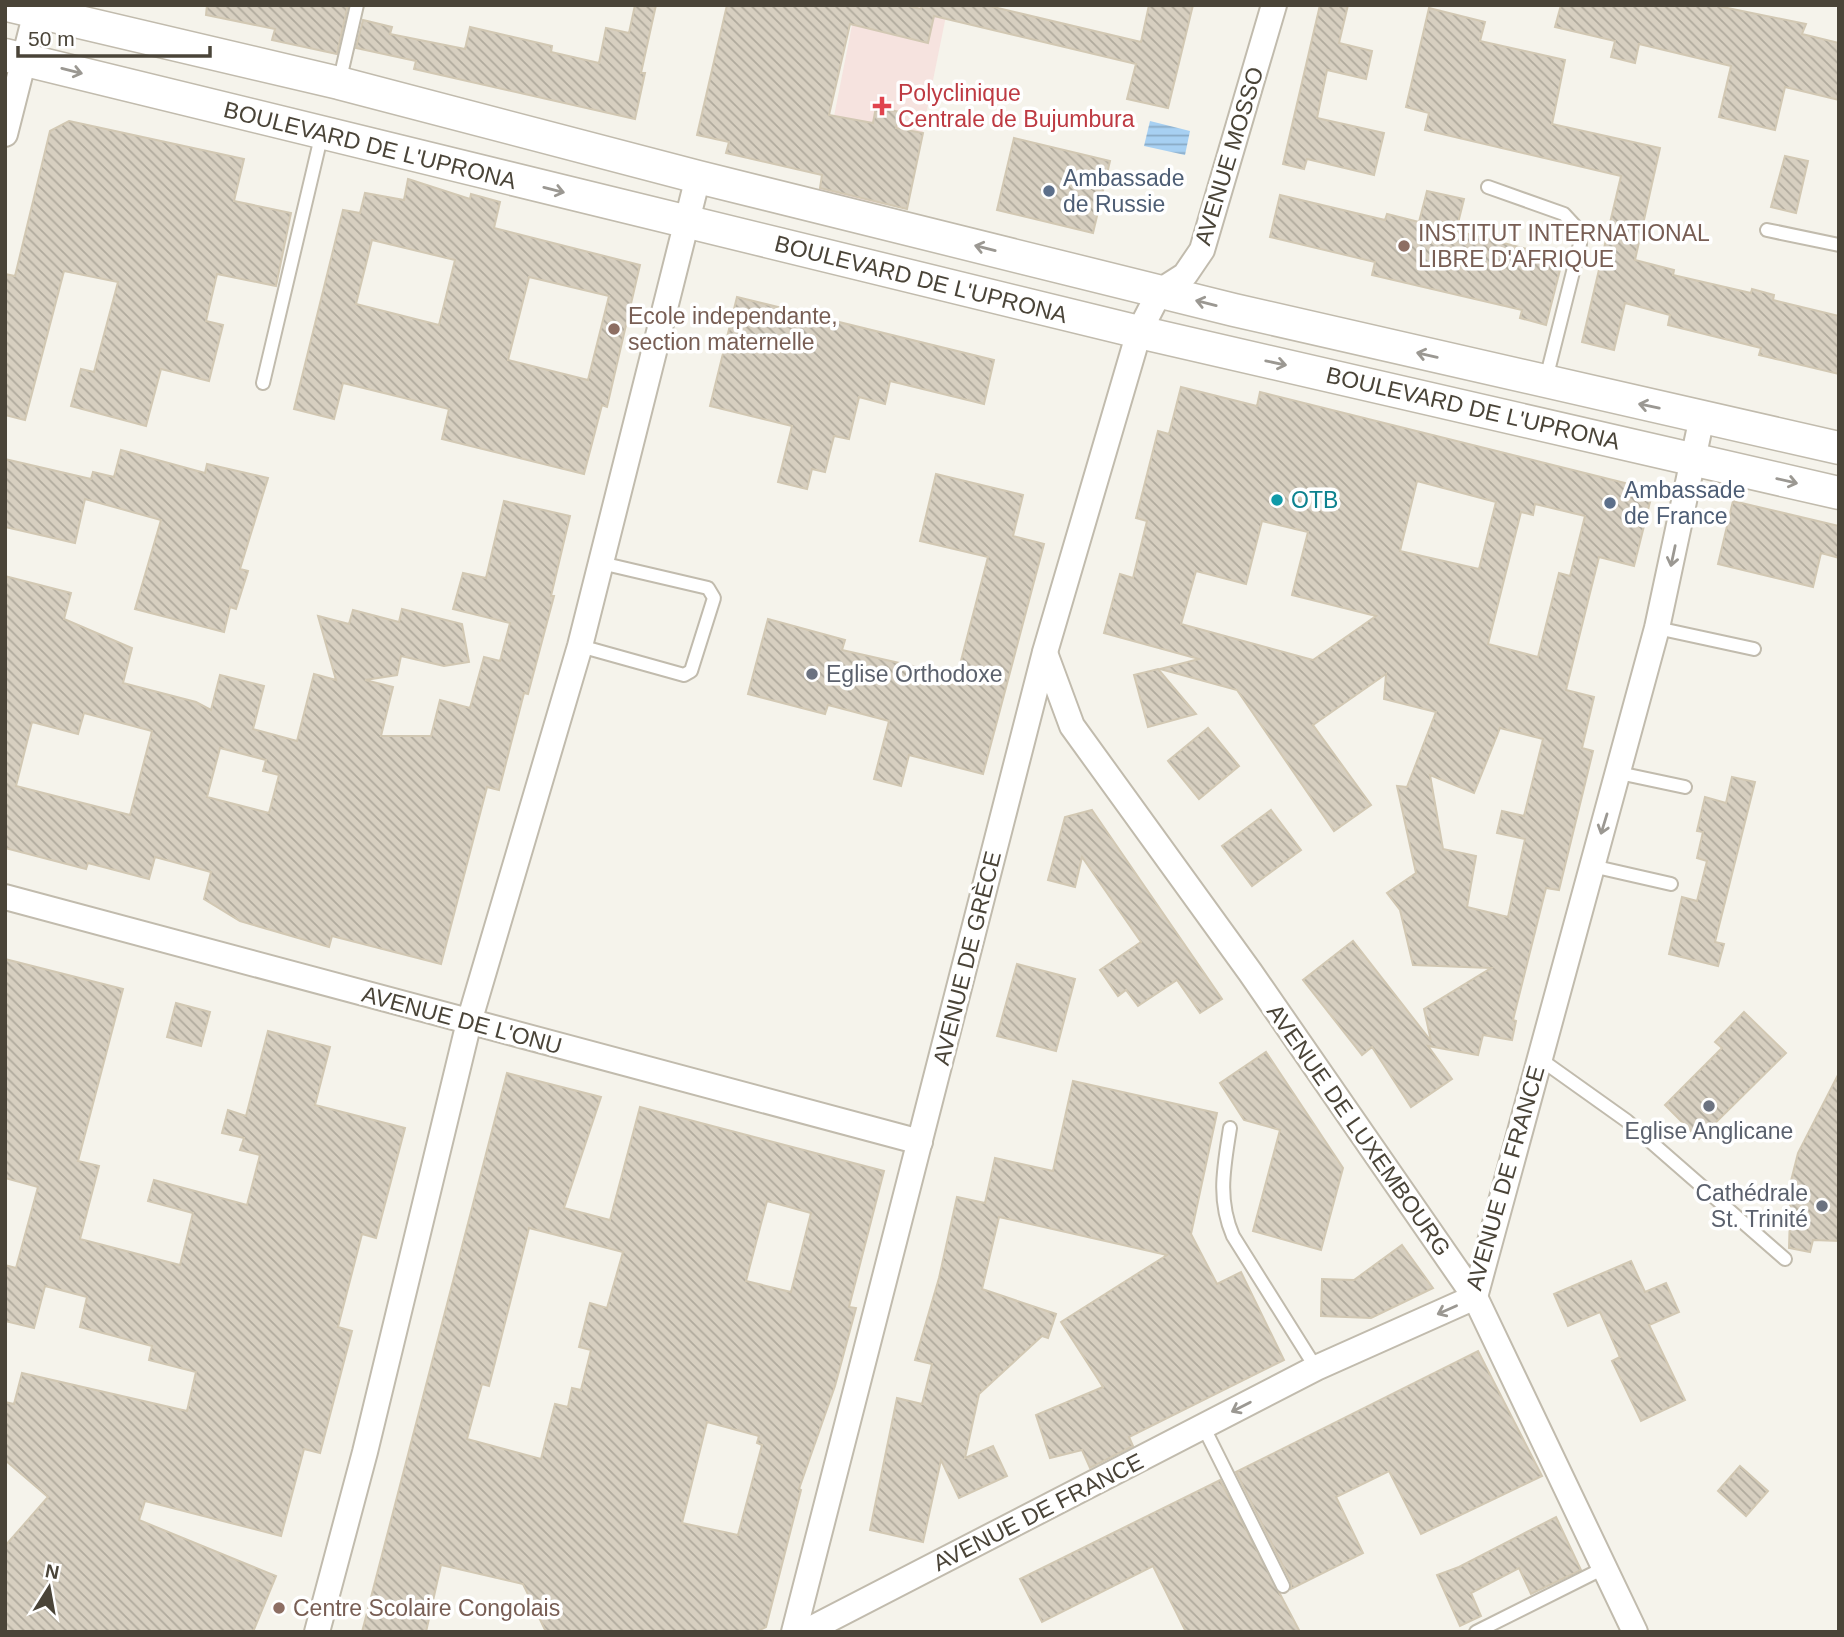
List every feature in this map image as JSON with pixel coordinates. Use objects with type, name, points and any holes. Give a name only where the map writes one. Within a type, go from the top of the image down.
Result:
[{"type":"street","name":"AVENUE MOSSO","points":[[1160,291],[1185,275],[1202,250],[1274,5]]},
{"type":"street","name":"BOULEVARD DE L'UPRONA","points":[[22,9],[338,83],[698,177],[1160,291],[1545,383],[1839,448]]},
{"type":"street","points":[[5,134],[22,9]]},
{"type":"street","name":"BOULEVARD DE L'UPRONA","points":[[15,57],[1139,332],[1839,493]]},
{"type":"street","points":[[317,1632],[368,1439],[469,1022],[580,646],[698,177]]},
{"type":"street","name":"AVENUE DE GRÈCE","points":[[794,1632],[1045,652],[1139,332],[1160,291]]},
{"type":"street","name":"AVENUE DE FRANCE","points":[[805,1632],[1316,1368],[1475,1297],[1657,628],[1702,417]]},
{"type":"street","name":"AVENUE DE LUXEMBOURG","points":[[1045,652],[1072,726],[1250,972],[1475,1297],[1634,1632]]},
{"type":"street","name":"AVENUE DE L'ONU","points":[[5,897],[920,1142]]},
{"type":"lane","points":[[338,83],[357,5]]},
{"type":"lane","points":[[263,383],[322,133]]},
{"type":"lane","points":[[1488,187],[1564,214],[1576,227],[1580,244],[1545,383]]},
{"type":"lane","points":[[1767,230],[1839,245]]},
{"type":"lane","points":[[580,646],[684,675],[691,671],[714,597],[708,588],[601,563]]},
{"type":"lane","points":[[1657,628],[1754,649]]},
{"type":"lane","points":[[1619,773],[1685,787]]},
{"type":"lane","points":[[1592,866],[1671,884]]},
{"type":"lane","points":[[1540,1059],[1627,1121],[1785,1259]]},
{"type":"lane","points":[[1230,1128],[1221,1186],[1225,1217],[1233,1236],[1316,1368]]},
{"type":"lane","points":[[1203,1426],[1283,1586]]},
{"type":"lane","points":[[1476,1632],[1604,1568]]},
{"type":"shaded area","name":"Polyclinique Centrale de Bujumbura","points":[[856,5],[948,6],[907,209],[819,192]]},
{"type":"water","points":[[1150,121],[1190,131],[1185,155],[1144,146]]},
{"type":"building","points":[[207,5],[348,5],[337,54],[272,40],[275,29],[206,15]]},
{"type":"building","points":[[635,5],[656,5],[641,73],[645,73],[635,119],[414,69],[416,61],[356,48],[363,20],[392,27],[390,34],[465,49],[470,27],[552,46],[551,52],[599,63],[606,28],[629,33]]},
{"type":"building","points":[[727,5],[905,5],[921,9],[922,5],[985,5],[1141,42],[1149,5],[1193,5],[1168,108],[1127,99],[1136,64],[934,16],[928,43],[850,24],[829,115],[873,123],[876,107],[900,112],[896,128],[923,133],[907,209],[820,188],[822,175],[726,153],[729,142],[697,135]]},
{"type":"building","points":[[1320,5],[1348,5],[1339,43],[1372,51],[1366,79],[1327,70],[1317,118],[1384,133],[1374,175],[1307,159],[1304,169],[1283,164]]},
{"type":"building","points":[[1561,5],[1713,5],[1806,24],[1802,34],[1839,43],[1839,100],[1785,87],[1775,130],[1719,117],[1731,66],[1639,44],[1635,63],[1611,57],[1615,41],[1555,27]]},
{"type":"building","points":[[1429,8],[1485,22],[1480,41],[1565,60],[1552,124],[1660,148],[1635,260],[1674,270],[1673,275],[1751,293],[1752,289],[1774,295],[1773,300],[1839,316],[1839,374],[1759,355],[1761,348],[1668,325],[1670,315],[1625,303],[1614,350],[1582,342],[1621,176],[1425,130],[1429,113],[1406,107]]},
{"type":"building","points":[[69,121],[244,159],[234,201],[291,213],[276,286],[217,274],[206,321],[223,325],[209,381],[161,369],[146,426],[71,406],[81,369],[94,372],[118,282],[64,271],[25,420],[5,415],[5,274],[15,276],[50,131]]},
{"type":"building","points":[[1014,138],[1110,161],[1093,233],[997,210]]},
{"type":"building","points":[[1785,156],[1808,161],[1796,213],[1771,207]]},
{"type":"building","points":[[408,179],[470,199],[471,194],[500,202],[494,228],[640,265],[607,407],[602,405],[584,474],[442,439],[449,409],[343,383],[334,419],[294,409],[343,210],[360,213],[365,193],[404,200]],"holes":[[[372,240],[455,260],[439,325],[356,304]],[[529,277],[609,296],[588,380],[508,360]]]},
{"type":"building","points":[[1427,191],[1464,199],[1456,231],[1563,258],[1546,325],[1520,318],[1522,310],[1372,275],[1375,262],[1270,237],[1280,195],[1385,220],[1387,214],[1419,222]]},
{"type":"building","points":[[737,297],[994,360],[984,404],[890,381],[885,404],[859,397],[849,439],[834,436],[825,472],[812,469],[807,489],[778,482],[792,426],[710,406]]},
{"type":"building","points":[[1181,387],[1257,406],[1260,392],[1653,490],[1634,566],[1599,557],[1566,690],[1594,697],[1582,748],[1593,751],[1559,890],[1546,888],[1513,1020],[1516,1021],[1512,1040],[1483,1035],[1478,1055],[1428,1046],[1452,1079],[1411,1107],[1372,1047],[1362,1055],[1303,980],[1353,941],[1431,1041],[1424,1009],[1491,968],[1413,965],[1400,910],[1387,893],[1416,873],[1397,786],[1407,787],[1436,712],[1384,699],[1386,674],[1313,725],[1371,805],[1334,831],[1237,690],[1160,669],[1199,659],[1104,633],[1120,574],[1133,578],[1147,521],[1136,518],[1158,431],[1169,434]],"holes":[[[1417,481],[1496,502],[1479,569],[1400,551]],[[1535,504],[1585,516],[1570,576],[1559,573],[1538,657],[1488,644],[1521,512],[1533,515]],[[1262,521],[1308,532],[1292,595],[1376,616],[1313,660],[1181,624],[1196,571],[1246,584]],[[1500,728],[1543,739],[1524,816],[1502,811],[1497,833],[1525,839],[1508,917],[1467,907],[1476,856],[1443,849],[1430,775],[1474,793]]]},
{"type":"building","points":[[121,450],[205,473],[207,464],[268,478],[240,569],[248,571],[236,609],[230,607],[224,632],[135,609],[161,520],[85,499],[75,543],[5,527],[5,459],[91,479],[93,472],[114,477]]},
{"type":"building","points":[[936,474],[1023,495],[1013,536],[1044,544],[983,774],[909,755],[901,786],[874,779],[889,721],[828,705],[825,714],[748,694],[768,619],[845,640],[842,650],[957,676],[988,557],[920,541]]},
{"type":"building","points":[[504,501],[570,516],[551,596],[554,596],[528,694],[524,693],[499,790],[487,787],[441,964],[332,936],[329,947],[240,921],[204,899],[211,872],[155,857],[149,879],[88,863],[86,869],[5,848],[5,576],[71,593],[64,619],[132,648],[123,683],[196,702],[211,710],[220,675],[264,686],[253,729],[297,741],[314,674],[336,680],[318,616],[349,624],[353,610],[399,622],[402,609],[462,624],[469,662],[444,666],[401,656],[397,675],[365,680],[393,687],[381,736],[431,736],[440,700],[470,708],[484,657],[500,661],[510,623],[453,609],[463,573],[486,578]],"holes":[[[84,713],[152,731],[130,815],[16,786],[32,722],[78,734]],[[220,748],[266,760],[263,771],[279,775],[269,813],[207,797]]]},
{"type":"building","points":[[1733,501],[1839,526],[1839,558],[1821,553],[1813,587],[1718,564]]},
{"type":"building","points":[[1158,669],[1196,714],[1148,727],[1134,675]]},
{"type":"building","points":[[1208,728],[1239,766],[1199,799],[1168,761]]},
{"type":"building","points":[[1732,777],[1755,782],[1715,942],[1724,944],[1718,966],[1669,954],[1682,897],[1697,901],[1707,861],[1697,858],[1703,832],[1697,831],[1705,797],[1726,803]]},
{"type":"building","points":[[1092,810],[1222,999],[1200,1013],[1177,980],[1138,1006],[1126,990],[1118,996],[1100,970],[1141,942],[1082,857],[1075,887],[1048,880],[1065,817]]},
{"type":"building","points":[[1271,810],[1301,850],[1252,886],[1222,846]]},
{"type":"building","points":[[5,959],[123,989],[78,1161],[99,1166],[80,1239],[180,1265],[193,1213],[148,1201],[154,1180],[247,1205],[260,1155],[240,1150],[244,1138],[222,1133],[228,1110],[246,1116],[268,1031],[330,1047],[315,1105],[405,1128],[376,1238],[362,1234],[338,1327],[352,1331],[320,1453],[304,1449],[281,1536],[145,1501],[139,1520],[276,1576],[253,1632],[5,1632],[5,1546],[48,1497],[5,1460],[5,1402],[14,1404],[22,1373],[187,1411],[196,1372],[149,1360],[152,1346],[80,1327],[87,1297],[45,1286],[34,1328],[5,1321],[5,1265],[16,1268],[38,1187],[5,1178]]},
{"type":"building","points":[[1017,964],[1075,979],[1056,1051],[997,1036]]},
{"type":"building","points":[[176,1003],[210,1012],[201,1046],[167,1037]]},
{"type":"building","points":[[1744,1012],[1786,1053],[1699,1139],[1665,1105],[1722,1048],[1715,1042]]},
{"type":"building","points":[[1266,1052],[1343,1168],[1321,1250],[1253,1231],[1280,1130],[1244,1120],[1220,1083]]},
{"type":"building","points":[[507,1073],[601,1097],[564,1208],[610,1220],[640,1107],[884,1171],[849,1307],[856,1308],[835,1386],[799,1489],[801,1490],[766,1627],[756,1632],[546,1632],[523,1584],[441,1565],[426,1632],[362,1632]],"holes":[[[767,1201],[811,1213],[791,1292],[746,1281]],[[529,1228],[623,1252],[607,1308],[590,1303],[579,1347],[591,1350],[581,1390],[572,1388],[568,1407],[555,1404],[541,1459],[467,1439],[482,1384],[489,1386]],[[707,1422],[759,1436],[757,1443],[762,1445],[738,1535],[682,1523]]]},
{"type":"building","points":[[1839,1073],[1839,1241],[1813,1240],[1810,1252],[1789,1248],[1791,1181],[1798,1153]]},
{"type":"building","points":[[1073,1081],[1217,1113],[1191,1234],[1217,1284],[1241,1272],[1284,1360],[1129,1437],[1133,1446],[1090,1468],[1082,1450],[1050,1458],[1036,1415],[1103,1387],[1061,1322],[1167,1255],[999,1217],[982,1289],[1056,1314],[1048,1338],[1042,1336],[979,1394],[965,1458],[993,1446],[1007,1476],[959,1498],[941,1460],[923,1542],[870,1530],[897,1398],[922,1404],[932,1364],[915,1360],[939,1278],[957,1197],[985,1203],[995,1158],[1053,1171]]},
{"type":"building","points":[[1402,1245],[1433,1288],[1371,1318],[1321,1316],[1322,1279],[1354,1280]]},
{"type":"building","points":[[1631,1261],[1645,1292],[1666,1283],[1679,1312],[1649,1325],[1685,1400],[1641,1421],[1612,1361],[1620,1357],[1600,1312],[1568,1326],[1554,1294]]},
{"type":"building","points":[[1478,1351],[1542,1476],[1421,1534],[1389,1471],[1336,1497],[1363,1553],[1291,1589],[1291,1582],[1236,1472]]},
{"type":"building","points":[[1740,1466],[1768,1491],[1746,1516],[1718,1491]]},
{"type":"building","points":[[1220,1480],[1300,1632],[1186,1632],[1153,1566],[1042,1622],[1020,1579]]},
{"type":"building","points":[[1556,1517],[1581,1570],[1531,1594],[1519,1568],[1471,1593],[1481,1616],[1460,1626],[1437,1575],[1459,1567]]},
{"type":"place","name":"Polyclinique Centrale de Bujumbura","points":[[882,106]]},
{"type":"place","name":"Ambassade de Russie","points":[[1049,191]]},
{"type":"place","name":"INSTITUT INTERNATIONAL LIBRE D'AFRIQUE","points":[[1404,246]]},
{"type":"place","name":"Ecole independante, section maternelle","points":[[614,329]]},
{"type":"place","name":"OTB","points":[[1277,500]]},
{"type":"place","name":"Ambassade de France","points":[[1610,503]]},
{"type":"place","name":"Eglise Orthodoxe","points":[[812,674]]},
{"type":"place","name":"Eglise Anglicane","points":[[1709,1106]]},
{"type":"place","name":"Cathédrale St. Trinité","points":[[1822,1206]]},
{"type":"place","name":"Centre Scolaire Congolais","points":[[279,1608]]}]
